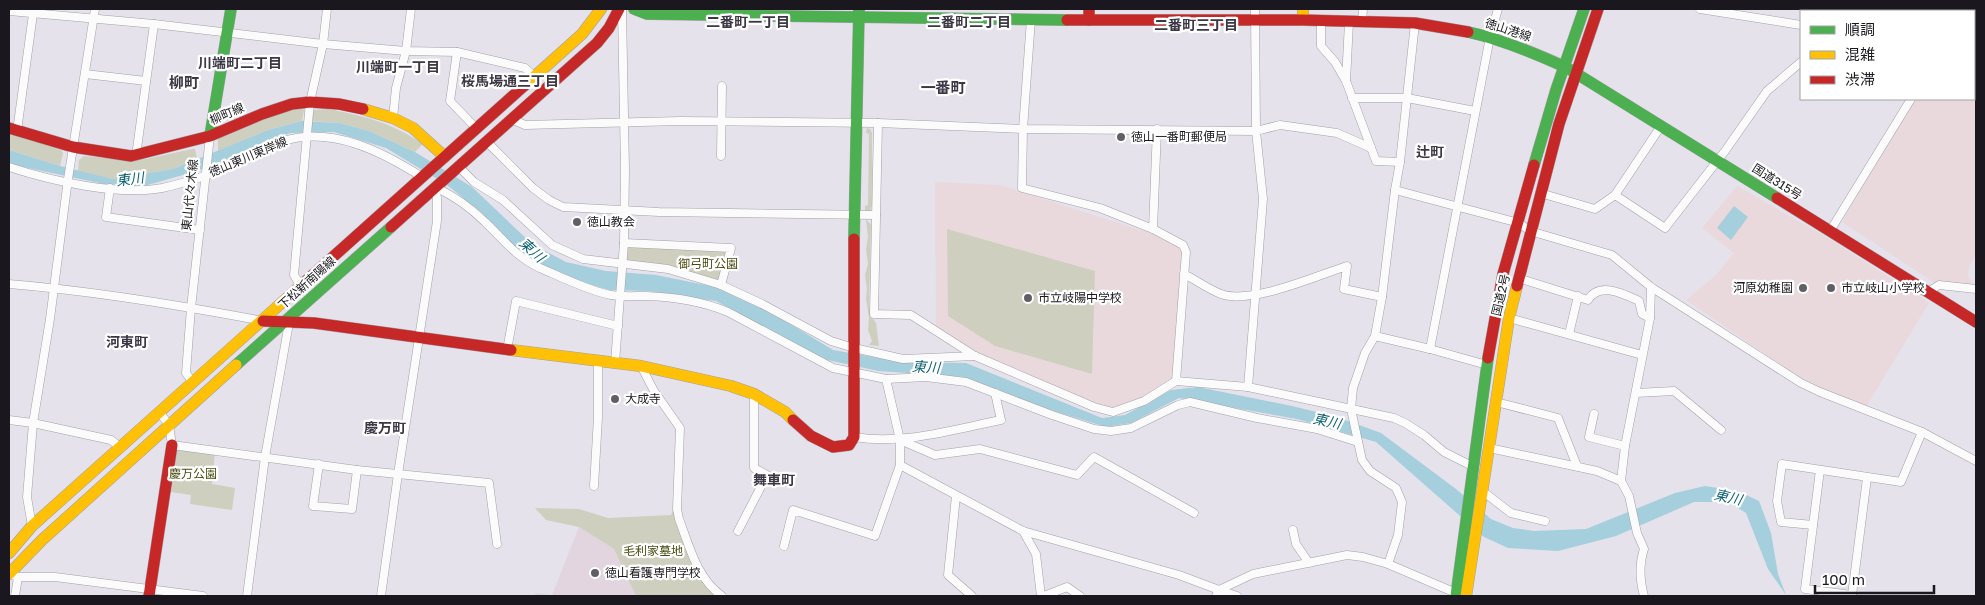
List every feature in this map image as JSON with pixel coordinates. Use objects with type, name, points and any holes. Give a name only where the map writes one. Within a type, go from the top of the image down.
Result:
[{"type":"main road","name":"東山代々木線","points":[[210,141],[231,9]]},
{"type":"main road","name":"下松新南陽線","points":[[9,553],[32,526],[120,447],[160,414],[582,34],[601,9]]},
{"type":"main road","name":"下松新南陽線","points":[[11,574],[42,540],[169,424],[287,322],[434,187],[597,43],[609,28],[620,9]]},
{"type":"main road","name":"徳山港線","points":[[634,9],[647,14],[990,14],[1031,19],[1089,14],[1255,21],[1303,14],[1321,22],[1415,23],[1442,27],[1490,37],[1523,48],[1563,66]]},
{"type":"main road","name":"国道2号","points":[[1467,549],[1471,486],[1487,365],[1504,274],[1563,66],[1584,9]]},
{"type":"main road","name":"国道2号","points":[[1459,595],[1467,549],[1482,492],[1509,318],[1518,278],[1559,124],[1598,9]]},
{"type":"main road","points":[[263,321],[314,323],[598,362],[641,366],[731,386],[754,394],[785,412],[811,436],[833,447],[849,445],[854,437],[854,215],[859,13]]},
{"type":"main road","name":"国道315号","points":[[1563,66],[1976,322]]},
{"type":"main road","name":"柳町線","points":[[13,129],[72,152],[136,156],[210,141],[269,112],[292,104],[310,102],[340,104],[393,118],[414,128],[445,157]]},
{"type":"main road","points":[[149,593],[172,444]]},
{"type":"street","points":[[32,526],[26,497],[33,423],[54,288],[72,152],[95,9]]},
{"type":"street","points":[[301,286],[294,276],[310,102],[323,44],[327,9]]},
{"type":"street","points":[[393,118],[396,88],[406,51],[411,9]]},
{"type":"street","points":[[615,363],[624,243],[624,122],[620,9]]},
{"type":"street","points":[[1248,387],[1264,199],[1256,131],[1255,9]]},
{"type":"street","points":[[1362,22],[1363,9]]},
{"type":"street","points":[[1430,349],[1475,111],[1490,37],[1498,9]]},
{"type":"street","points":[[1700,9],[1800,25]]},
{"type":"street","points":[[9,12],[154,24],[323,44],[406,51],[457,52],[525,68],[534,76]]},
{"type":"street","points":[[13,129],[33,14]]},
{"type":"street","points":[[1031,19],[1023,129],[1022,188],[1100,208],[1153,229],[1183,245],[1186,252],[1176,381]]},
{"type":"street","points":[[1321,22],[1321,46],[1335,62],[1346,81],[1376,161],[1400,162]]},
{"type":"street","points":[[1346,81],[1350,22]]},
{"type":"street","points":[[1388,564],[1398,535],[1402,502],[1396,488],[1370,471],[1362,460],[1351,409],[1353,388],[1365,353],[1374,336],[1382,297],[1394,190],[1400,162],[1415,23]]},
{"type":"street","points":[[136,156],[154,24]]},
{"type":"street","points":[[457,52],[450,101],[476,128]]},
{"type":"street","points":[[1615,195],[1666,228],[1767,91],[1800,63]]},
{"type":"street","points":[[85,74],[146,81]]},
{"type":"street","points":[[721,156],[722,86]]},
{"type":"street","points":[[1352,98],[1407,98],[1475,111]]},
{"type":"street","points":[[1830,231],[1910,100]]},
{"type":"street","points":[[511,119],[525,125],[721,121],[878,123],[1023,129],[1256,131],[1280,125],[1337,132],[1371,148]]},
{"type":"street","points":[[878,123],[874,314],[911,314],[975,356],[1094,407],[1113,412],[1144,400],[1176,381],[1248,387],[1394,418],[1424,435],[1444,452],[1474,465],[1482,492],[1511,512],[1545,521]]},
{"type":"street","points":[[1540,193],[1595,209],[1615,195],[1660,126]]},
{"type":"street","points":[[1153,229],[1157,129]]},
{"type":"street","name":"徳山東川東岸線","points":[[9,167],[68,181],[135,191],[163,188],[249,158],[282,141],[307,136],[344,140],[372,149],[393,158],[422,177]]},
{"type":"street","name":"東山代々木線","points":[[194,383],[186,373],[191,308],[210,141]]},
{"type":"street","points":[[486,141],[533,188],[548,200],[563,207],[624,211],[876,215]]},
{"type":"street","points":[[458,166],[474,182],[503,200],[552,245],[583,259],[668,269],[721,285],[762,304],[831,342],[854,348],[903,359],[975,356]]},
{"type":"street","points":[[434,187],[467,206],[486,222],[510,249],[524,260],[610,295],[648,296],[711,305],[728,312],[833,368],[886,379],[926,377],[966,382],[1094,429],[1111,431],[1131,428],[1178,405],[1190,402],[1257,418],[1317,429],[1358,442]]},
{"type":"street","points":[[381,596],[437,221],[437,198],[434,187]]},
{"type":"street","points":[[110,188],[106,217],[200,230]]},
{"type":"street","points":[[1394,190],[1519,224],[1530,231],[1612,255],[1651,288],[1801,383],[1922,432],[1976,461]]},
{"type":"street","points":[[624,243],[731,248],[721,285]]},
{"type":"street","points":[[1184,274],[1221,294],[1237,297],[1255,296],[1347,266],[1344,289],[1382,297]]},
{"type":"street","points":[[1518,278],[1588,300],[1591,294],[1598,290],[1622,294],[1639,301],[1642,314],[1650,318]]},
{"type":"street","points":[[9,284],[54,288],[191,308],[263,321]]},
{"type":"street","points":[[1928,292],[1939,285],[1976,289]]},
{"type":"street","points":[[1644,596],[1641,558],[1644,549],[1637,533],[1629,496],[1621,481],[1625,446],[1650,318],[1651,288]]},
{"type":"street","points":[[1569,334],[1578,296]]},
{"type":"street","points":[[507,350],[516,301],[618,326]]},
{"type":"street","points":[[1509,318],[1642,355]]},
{"type":"street","points":[[247,596],[265,458],[287,322]]},
{"type":"street","points":[[1374,336],[1487,365]]},
{"type":"street","points":[[594,486],[598,417],[598,362]]},
{"type":"street","points":[[641,366],[654,391],[680,428],[677,509],[679,518],[702,576],[722,596]]},
{"type":"street","points":[[784,546],[793,510],[875,536],[900,465],[900,440],[886,379]]},
{"type":"street","points":[[1636,393],[1674,391],[1722,430]]},
{"type":"street","points":[[854,437],[873,440],[900,440],[1000,420],[995,393]]},
{"type":"street","points":[[738,531],[766,475],[754,468],[754,394]]},
{"type":"street","points":[[1496,402],[1558,418],[1577,466]]},
{"type":"street","points":[[160,414],[169,424],[172,444],[357,470],[489,483],[497,544]]},
{"type":"street","points":[[1594,414],[1589,437],[1625,446]]},
{"type":"street","points":[[9,420],[33,423],[111,440],[120,447]]},
{"type":"street","points":[[1813,525],[1782,522],[1777,501],[1782,464],[1901,482],[1922,432]]},
{"type":"street","points":[[900,440],[935,455],[980,449],[1078,475],[1094,457],[1194,514]]},
{"type":"street","points":[[1489,448],[1597,470],[1621,481]]},
{"type":"street","points":[[318,464],[313,506],[352,509],[357,470]]},
{"type":"street","points":[[900,465],[1023,531],[1180,575],[1218,593],[1237,596]]},
{"type":"street","points":[[1820,470],[1805,589],[1852,595],[1867,478]]},
{"type":"street","points":[[956,496],[948,575],[972,596]]},
{"type":"street","points":[[1293,530],[1296,544],[1308,563]]},
{"type":"street","points":[[1023,531],[1036,554],[1043,596],[1067,587],[1080,596]]},
{"type":"street","points":[[1218,593],[1253,574],[1347,555],[1364,557],[1388,564],[1459,595]]},
{"type":"street","points":[[15,596],[11,574],[55,577],[149,593],[202,596]]},
{"type":"shaded area","points":[[1976,58],[1976,255],[1969,266],[1968,276],[1976,289],[1942,281],[1935,283],[1842,222],[1912,100],[1975,100]]},
{"type":"shaded area","points":[[935,182],[1000,185],[1184,244],[1176,381],[1144,401],[1113,412],[975,356],[936,332]]},
{"type":"shaded area","points":[[1737,186],[1828,238],[1929,303],[1866,407],[1821,389],[1790,371],[1686,300],[1716,275],[1734,253],[1702,228]]},
{"type":"shaded area","points":[[579,527],[614,549],[636,596],[534,596],[536,593],[552,595]]},
{"type":"green space","points":[[301,108],[304,110],[302,121],[268,130],[218,151],[218,139],[220,137],[288,109]]},
{"type":"green space","points":[[328,109],[378,121],[423,144],[415,152],[369,131],[340,123],[311,121],[314,110]]},
{"type":"green space","points":[[867,128],[872,133],[872,205],[870,211],[865,212],[865,206],[868,205],[869,134],[866,133]]},
{"type":"green space","points":[[9,132],[61,150],[63,153],[60,166],[9,150]]},
{"type":"green space","points":[[195,149],[197,159],[173,169],[113,179],[78,171],[79,160],[84,156],[129,160],[146,159]]},
{"type":"green space","points":[[866,219],[871,225],[869,306],[871,316],[876,323],[879,346],[869,345],[872,341],[868,330],[869,317],[866,299],[865,275],[868,264],[866,250],[868,237]]},
{"type":"green space","points":[[947,229],[1095,271],[1092,374],[995,346],[948,316]]},
{"type":"green space","name":"御弓町公園","points":[[627,245],[728,252],[718,281],[626,263]]},
{"type":"green space","name":"慶万公園","points":[[176,450],[215,453],[212,484],[235,488],[232,510],[190,504],[191,495],[171,492]]},
{"type":"green space","name":"毛利家墓地","points":[[675,505],[675,517],[718,596],[636,596],[614,549],[579,527],[546,520],[535,508],[579,509],[608,518],[671,515]]},
{"type":"water","name":"東川","points":[[302,121],[340,123],[369,131],[415,152],[472,187],[532,244],[566,262],[606,271],[656,275],[725,289],[777,316],[833,350],[902,362],[966,363],[1102,418],[1125,415],[1171,390],[1198,387],[1337,417],[1381,433],[1456,489],[1491,519],[1513,528],[1534,531],[1586,529],[1675,493],[1705,486],[1738,491],[1759,501],[1771,533],[1778,574],[1786,595],[1768,569],[1746,513],[1728,502],[1694,502],[1616,536],[1558,551],[1508,548],[1484,537],[1376,442],[1297,419],[1179,398],[1131,423],[1106,427],[1031,404],[964,377],[878,371],[823,359],[716,301],[648,291],[609,290],[558,275],[522,255],[482,213],[447,185],[386,148],[334,132],[290,133],[197,171],[144,186],[104,184],[9,164],[9,150],[60,166],[113,179],[173,169],[268,130]]},
{"type":"water","points":[[1734,206],[1748,217],[1731,240],[1717,228]]},
{"type":"traffic: fast","points":[[210,136],[231,9]]},
{"type":"traffic: fast","points":[[634,9],[647,14],[1067,20]]},
{"type":"traffic: fast","points":[[854,239],[859,9]]},
{"type":"traffic: fast","points":[[1534,165],[1556,90],[1584,9]]},
{"type":"traffic: fast","points":[[1468,32],[1516,46],[1563,66]]},
{"type":"traffic: fast","points":[[1569,69],[1777,198]]},
{"type":"traffic: fast","points":[[236,365],[391,227]]},
{"type":"traffic: fast","points":[[1456,596],[1488,358]]},
{"type":"traffic: slow","points":[[525,85],[582,34],[601,9]]},
{"type":"traffic: slow","points":[[1303,9],[1303,20]]},
{"type":"traffic: slow","points":[[363,109],[393,118],[413,128],[445,157]]},
{"type":"traffic: slow","points":[[9,553],[32,526],[306,281]]},
{"type":"traffic: slow","points":[[1466,596],[1509,318],[1517,286]]},
{"type":"traffic: slow","points":[[511,350],[641,366],[731,386],[754,394],[785,412],[793,420]]},
{"type":"traffic: slow","points":[[9,574],[42,540],[236,365]]},
{"type":"traffic: jam","points":[[391,227],[597,43],[609,28],[619,9]]},
{"type":"traffic: jam","points":[[1089,9],[1089,20]]},
{"type":"traffic: jam","points":[[1517,286],[1559,124],[1598,9]]},
{"type":"traffic: jam","points":[[1067,20],[1303,20],[1415,23],[1468,32]]},
{"type":"traffic: jam","points":[[306,281],[525,85]]},
{"type":"traffic: jam","points":[[9,128],[73,147],[131,156],[210,136],[262,114],[292,104],[310,102],[339,104],[363,109]]},
{"type":"traffic: jam","points":[[1488,358],[1503,274],[1534,165]]},
{"type":"traffic: jam","points":[[1777,198],[1976,322]]},
{"type":"traffic: jam","points":[[793,420],[811,436],[833,447],[849,445],[854,437],[854,239]]},
{"type":"traffic: jam","points":[[263,321],[314,323],[511,350]]},
{"type":"traffic: jam","points":[[149,596],[172,445]]},
{"type":"place","name":"徳山一番町郵便局","points":[[1121,137]]},
{"type":"place","name":"徳山教会","points":[[577,222]]},
{"type":"place","name":"河原幼稚園","points":[[1803,288]]},
{"type":"place","name":"市立岐山小学校","points":[[1831,288]]},
{"type":"place","name":"市立岐陽中学校","points":[[1028,298]]},
{"type":"place","name":"大成寺","points":[[615,399]]},
{"type":"place","name":"徳山看護専門学校","points":[[595,573]]},
{"type":"district","name":"二番町一丁目","points":[[748,22]]},
{"type":"district","name":"二番町二丁目","points":[[969,22]]},
{"type":"district","name":"二番町三丁目","points":[[1196,25]]},
{"type":"district","name":"川端町二丁目","points":[[240,63]]},
{"type":"district","name":"川端町一丁目","points":[[398,67]]},
{"type":"district","name":"桜馬場通三丁目","points":[[510,81]]},
{"type":"district","name":"柳町","points":[[184,83]]},
{"type":"district","name":"一番町","points":[[943,88]]},
{"type":"district","name":"辻町","points":[[1430,152]]},
{"type":"district","name":"河東町","points":[[127,342]]},
{"type":"district","name":"慶万町","points":[[385,428]]},
{"type":"district","name":"舞車町","points":[[774,480]]}]
